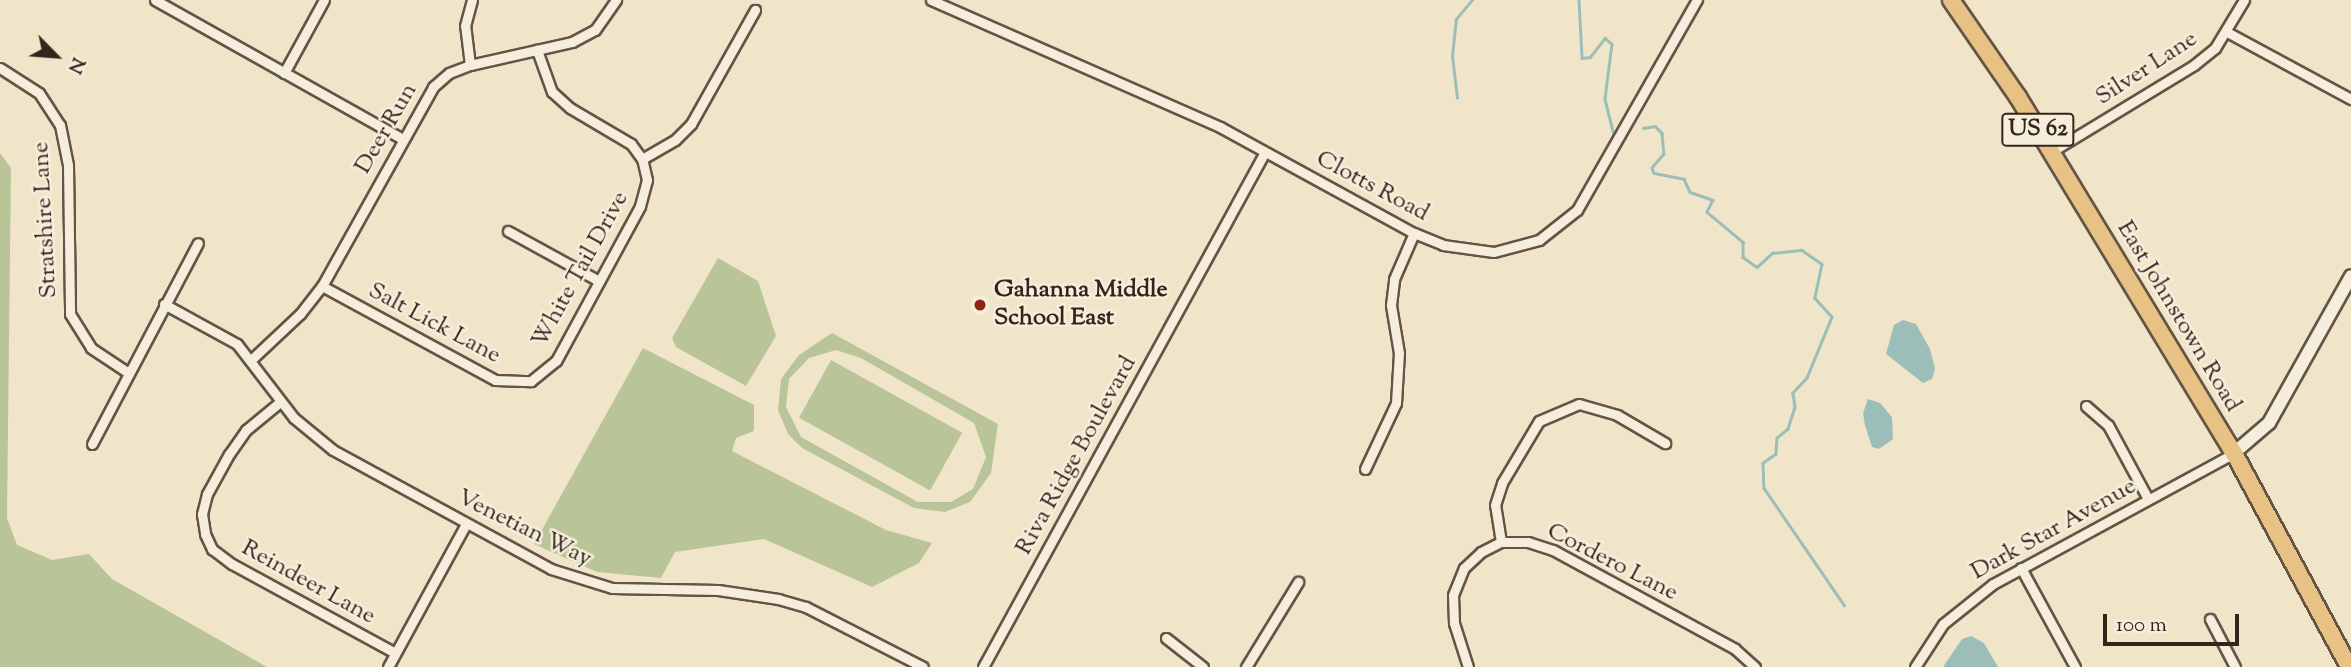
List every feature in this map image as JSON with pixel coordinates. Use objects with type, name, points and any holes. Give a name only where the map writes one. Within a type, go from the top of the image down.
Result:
[{"type":"highway","name":"East Johnstown Road","points":[[1951,0],[2051,152],[2234,453],[2349,667]]},
{"type":"street","points":[[155,0],[174,5],[285,73],[402,139]]},
{"type":"street","points":[[285,73],[324,0]]},
{"type":"street","points":[[470,65],[465,26],[472,0]]},
{"type":"street","name":"Deer Run","points":[[252,359],[300,314],[322,286],[433,87],[449,73],[470,65],[572,42],[594,30],[616,0]]},
{"type":"street","name":"Clotts Road","points":[[931,0],[1075,60],[1265,152],[1414,233],[1443,245],[1494,252],[1520,248],[1556,229],[1593,187],[1698,0]]},
{"type":"street","name":"Silver Lane","points":[[2051,152],[2194,65],[2227,32],[2244,0]]},
{"type":"street","points":[[537,50],[546,80],[561,102],[631,144],[642,159],[675,140],[691,124],[755,10]]},
{"type":"street","points":[[2227,32],[2351,99]]},
{"type":"street","name":"Stratshire Lane","points":[[0,68],[39,93],[60,125],[68,165],[70,314],[91,348],[127,372]]},
{"type":"street","name":"Riva Ridge Boulevard","points":[[983,667],[1265,152]]},
{"type":"street","name":"White Tail Drive","points":[[531,381],[556,361],[644,198],[642,159]]},
{"type":"street","points":[[508,231],[599,281]]},
{"type":"street","points":[[1365,469],[1396,403],[1399,353],[1391,305],[1394,279],[1414,233]]},
{"type":"street","points":[[92,444],[127,372],[198,243]]},
{"type":"street","points":[[2234,453],[2269,423],[2351,276]]},
{"type":"street","name":"Salt Lick Lane","points":[[322,286],[495,380],[531,381]]},
{"type":"street","name":"Venetian Way","points":[[164,304],[220,333],[252,359],[280,402],[333,450],[551,569],[589,584],[751,593],[806,607],[923,667]]},
{"type":"street","name":"Reindeer Lane","points":[[280,402],[246,430],[229,454],[207,494],[202,514],[205,534],[212,549],[232,564],[395,653]]},
{"type":"street","points":[[1468,667],[1454,623],[1453,595],[1464,568],[1480,552],[1501,542],[1495,505],[1502,483],[1528,435],[1554,412],[1579,404],[1597,408],[1665,443]]},
{"type":"street","points":[[2086,406],[2108,425],[2148,499]]},
{"type":"street","name":"Dark Star Avenue","points":[[1915,667],[1952,616],[2021,568],[2234,453]]},
{"type":"street","points":[[388,667],[466,524]]},
{"type":"street","name":"Cordero Lane","points":[[1501,542],[1528,542],[1553,550],[1735,649],[1755,667]]},
{"type":"street","points":[[2021,568],[2076,667]]},
{"type":"street","points":[[1246,667],[1298,582]]},
{"type":"street","points":[[2210,619],[2235,667]]},
{"type":"street","points":[[1166,638],[1203,667]]},
{"type":"green space","points":[[0,153],[11,168],[7,518],[17,545],[52,560],[89,554],[112,579],[267,667],[0,667]]},
{"type":"green space","points":[[718,258],[758,281],[776,336],[746,386],[676,347],[672,338]]},
{"type":"green space","points":[[832,333],[998,424],[991,473],[970,502],[945,512],[914,508],[802,448],[788,434],[778,410],[781,379],[799,355]],"holes":[[[836,350],[861,358],[974,423],[986,457],[973,489],[951,502],[918,502],[801,437],[786,407],[789,379],[809,358]]]},
{"type":"green space","points":[[643,348],[754,405],[754,431],[736,438],[732,451],[886,530],[932,543],[919,563],[872,587],[764,539],[675,552],[661,578],[597,572],[534,544]]},
{"type":"green space","points":[[831,360],[962,433],[930,490],[799,418]]},
{"type":"water","points":[[1903,320],[1916,324],[1930,349],[1935,369],[1932,379],[1923,383],[1886,354],[1894,325]]},
{"type":"water","points":[[1868,399],[1880,403],[1892,417],[1893,439],[1879,449],[1872,447],[1865,425],[1863,413]]},
{"type":"water","points":[[1971,636],[1984,643],[1998,667],[1943,667],[1962,639]]},
{"type":"waterway","points":[[1457,98],[1452,56],[1456,19],[1472,0]]},
{"type":"waterway","points":[[1579,0],[1582,58],[1590,57],[1605,38],[1612,44],[1605,99],[1614,136]]},
{"type":"waterway","points":[[1643,128],[1655,126],[1662,133],[1664,154],[1652,168],[1654,173],[1684,179],[1690,192],[1713,200],[1707,212],[1743,242],[1743,257],[1757,267],[1772,253],[1802,250],[1822,264],[1815,298],[1832,317],[1807,378],[1793,393],[1795,407],[1788,429],[1777,438],[1776,454],[1763,463],[1764,488],[1844,605]]},
{"type":"place","name":"Gahanna Middle School East","points":[[980,305]]}]
